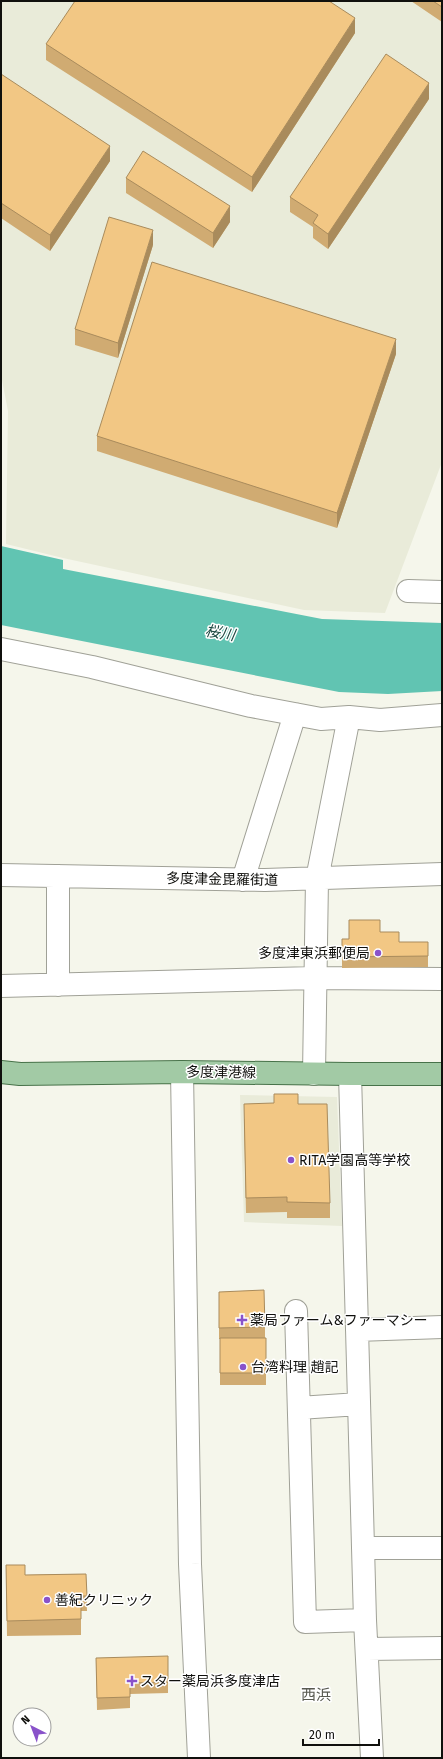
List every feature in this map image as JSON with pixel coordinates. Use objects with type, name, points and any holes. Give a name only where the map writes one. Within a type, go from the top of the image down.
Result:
[{"type":"main road","name":"多度津港線","points":[[1,1072],[20,1074],[182,1072],[442,1074]]},
{"type":"street","points":[[408,591],[442,592]]},
{"type":"street","points":[[1,649],[92,667],[251,706],[321,719],[349,717],[380,720],[442,715]]},
{"type":"street","points":[[243,880],[295,714]]},
{"type":"street","points":[[314,1074],[317,879],[349,717]]},
{"type":"street","name":"多度津金毘羅街道","points":[[1,875],[243,880],[317,879],[442,874]]},
{"type":"street","points":[[58,876],[58,985]]},
{"type":"street","points":[[1,986],[315,978],[442,979]]},
{"type":"street","points":[[182,1072],[190,1564],[199,1758]]},
{"type":"street","points":[[350,1074],[365,1620],[372,1758]]},
{"type":"street","points":[[296,1311],[304,1622],[365,1620]]},
{"type":"street","points":[[357,1330],[442,1327]]},
{"type":"street","points":[[299,1408],[359,1404]]},
{"type":"street","points":[[363,1548],[442,1548]]},
{"type":"street","points":[[366,1649],[442,1648]]},
{"type":"shaded area","points":[[1,1],[442,1],[442,462],[385,613],[304,610],[63,558],[6,544],[8,411],[1,375]]},
{"type":"shaded area","name":"RITA学園高等学校","points":[[240,1095],[337,1097],[342,1226],[244,1222]]},
{"type":"water","name":"桜川","points":[[1,546],[63,560],[63,569],[322,619],[442,623],[442,691],[388,694],[339,692],[1,625]]},
{"type":"building","points":[[75,1],[329,1],[355,18],[252,177],[46,44]]},
{"type":"building","points":[[433,1],[442,1],[442,7]]},
{"type":"building","points":[[386,54],[429,83],[328,234],[313,223],[318,215],[290,197]]},
{"type":"building","points":[[1,74],[110,146],[50,235],[1,203]]},
{"type":"building","points":[[143,151],[230,206],[213,233],[126,178]]},
{"type":"building","points":[[109,217],[153,230],[118,343],[75,329]]},
{"type":"building","points":[[152,262],[396,339],[337,513],[97,436]]},
{"type":"building","points":[[349,920],[380,920],[380,932],[399,932],[399,942],[428,942],[428,956],[342,957],[342,939],[349,939]]},
{"type":"building","name":"RITA学園高等学校","points":[[274,1094],[298,1094],[298,1104],[327,1104],[330,1203],[287,1202],[287,1197],[246,1198],[244,1104],[274,1103]]},
{"type":"building","name":"薬局ファーム&ファーマシー","points":[[264,1290],[265,1327],[219,1328],[219,1292]]},
{"type":"building","name":"台湾料理 趙記","points":[[220,1338],[266,1338],[266,1373],[220,1373]]},
{"type":"building","name":"善紀クリニック","points":[[6,1565],[25,1565],[25,1575],[86,1574],[87,1596],[81,1596],[81,1619],[7,1621]]},
{"type":"building","name":"スター薬局浜多度津店","points":[[168,1656],[168,1682],[130,1683],[130,1697],[97,1698],[96,1658]]},
{"type":"place","name":"多度津東浜郵便局","points":[[378,953]]},
{"type":"place","name":"RITA学園高等学校","points":[[291,1160]]},
{"type":"place","name":"薬局ファーム&ファーマシー","points":[[242,1320]]},
{"type":"place","name":"台湾料理 趙記","points":[[243,1367]]},
{"type":"place","name":"善紀クリニック","points":[[47,1600]]},
{"type":"place","name":"スター薬局浜多度津店","points":[[132,1681]]},
{"type":"district","name":"西浜","points":[[316,1695]]}]
